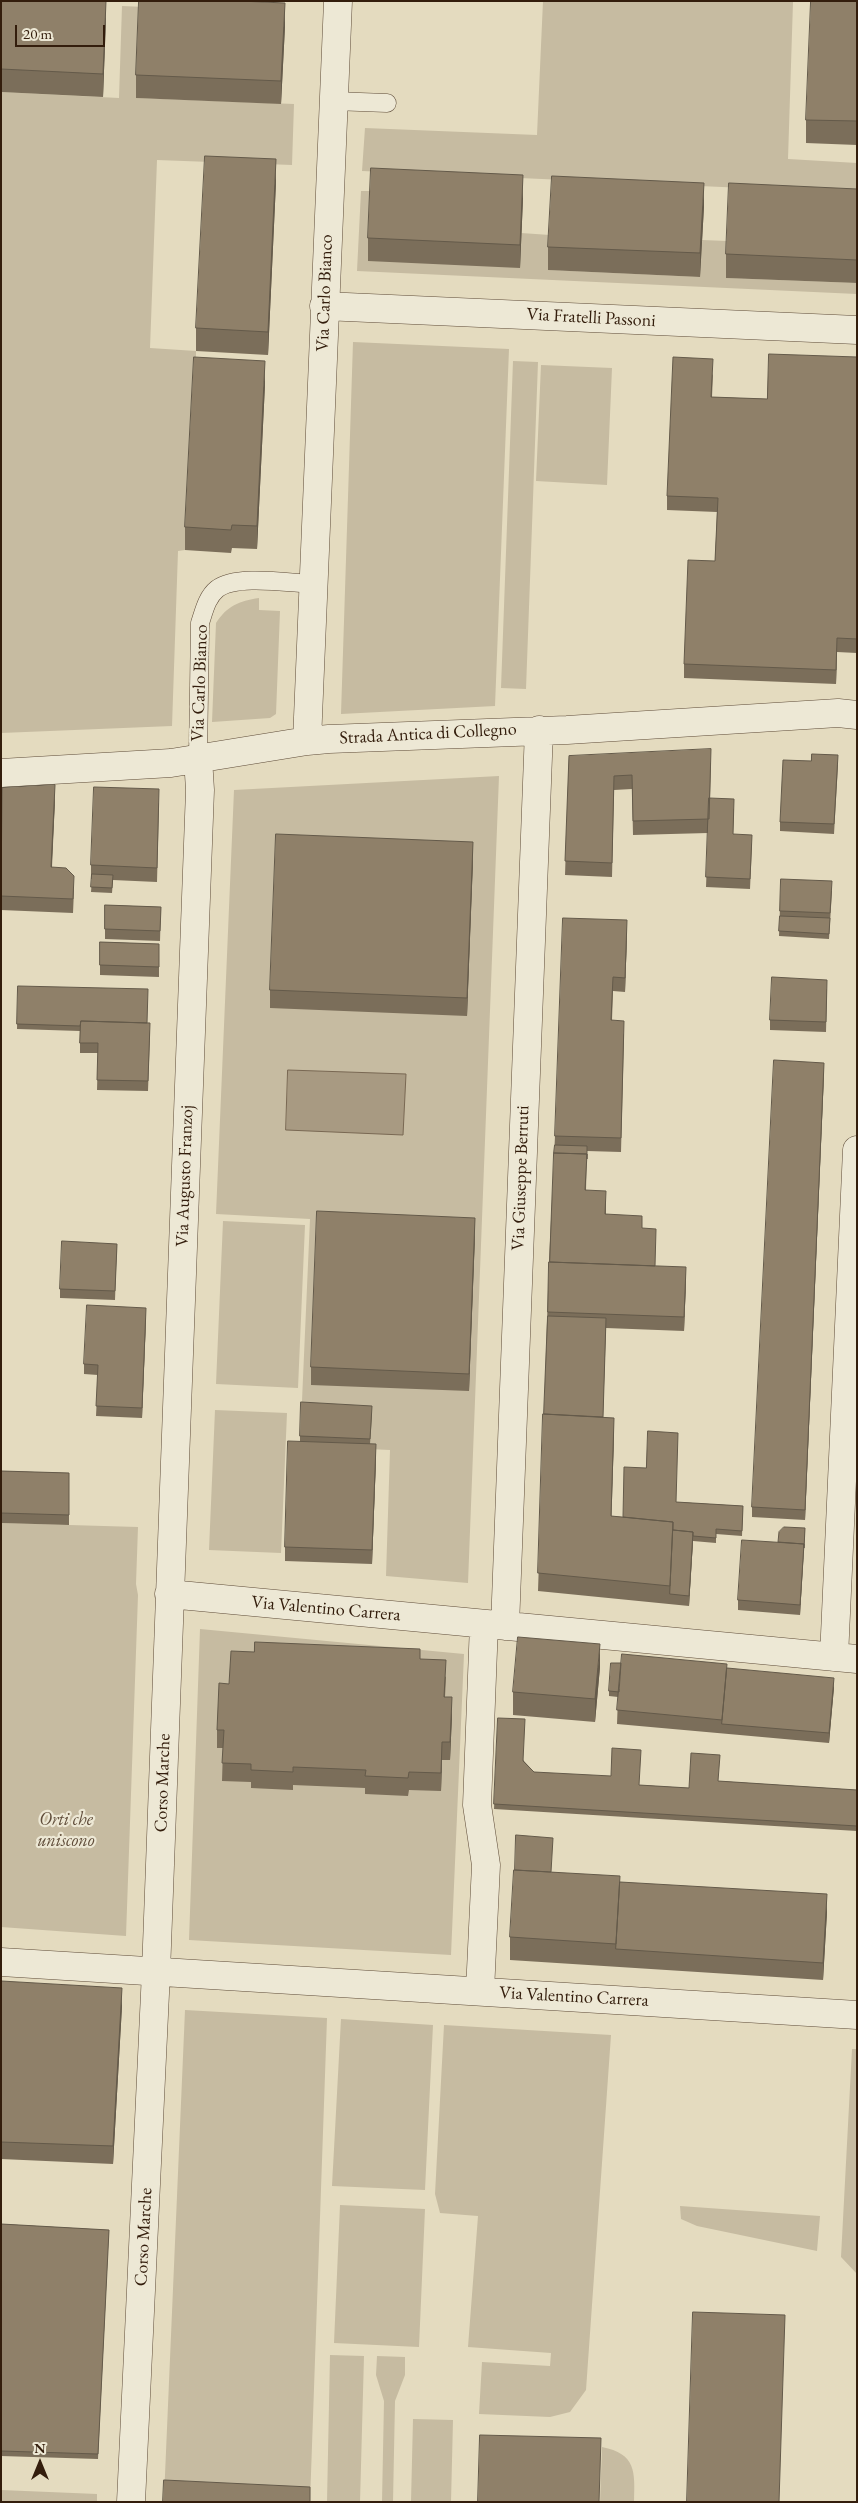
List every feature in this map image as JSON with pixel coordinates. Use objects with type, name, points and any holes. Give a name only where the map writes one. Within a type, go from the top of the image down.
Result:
[{"type":"street","name":"Via Carlo Bianco","points":[[307,741],[338,1]]},
{"type":"street","name":"Via Fratelli Passoni","points":[[324,306],[857,330]]},
{"type":"street","name":"Strada Antica di Collegno","points":[[1,773],[171,763],[307,741],[539,730],[838,712],[857,715]]},
{"type":"street","name":"Via Giuseppe Berruti","points":[[494,1625],[539,730]]},
{"type":"street","name":"Via Augusto Franzoj","points":[[169,1594],[200,790],[198,758]]},
{"type":"street","points":[[846,1658],[857,1150]]},
{"type":"street","name":"Via Valentino Carrera","points":[[169,1594],[846,1658]]},
{"type":"street","name":"Corso Marche","points":[[132,2502],[156,1972],[169,1594]]},
{"type":"street","name":"Via Valentino Carrera","points":[[494,1625],[476,1805],[486,1865],[480,1991],[857,2014]]},
{"type":"street","points":[[1,1962],[480,1991]]},
{"type":"lane","points":[[333,101],[387,103]]},
{"type":"lane","name":"Via Carlo Bianco","points":[[198,758],[200,623],[207,602],[218,589],[237,581],[313,584]]},
{"type":"green space","points":[[543,1],[857,1],[793,2],[788,159],[857,163],[857,193],[362,171],[365,128],[537,135]]},
{"type":"green space","points":[[122,6],[285,13],[285,26],[140,20],[137,98],[294,104],[292,165],[157,160],[150,348],[196,351],[185,550],[178,551],[172,726],[1,733],[1,92],[119,98]]},
{"type":"green space","points":[[361,191],[371,191],[521,233],[550,235],[549,270],[700,277],[702,240],[727,241],[726,278],[857,283],[857,294],[357,271]]},
{"type":"green space","points":[[353,342],[509,349],[495,706],[341,714]]},
{"type":"green space","points":[[513,361],[538,362],[526,689],[501,688]]},
{"type":"green space","points":[[541,365],[612,368],[607,485],[536,481]]},
{"type":"green space","points":[[259,598],[259,610],[280,611],[276,714],[270,718],[212,722],[216,623],[234,605]]},
{"type":"green space","points":[[499,776],[468,1583],[386,1576],[390,1450],[300,1446],[310,1219],[216,1214],[234,790]]},
{"type":"green space","points":[[223,1221],[305,1225],[298,1388],[216,1384]]},
{"type":"green space","points":[[215,1410],[287,1413],[281,1553],[209,1550]]},
{"type":"green space","name":"Orti che uniscono","points":[[1,1523],[138,1527],[136,1584],[138,1595],[126,1936],[1,1927]]},
{"type":"green space","points":[[200,1629],[464,1654],[451,1955],[189,1940]]},
{"type":"green space","points":[[185,2010],[327,2018],[310,2502],[164,2498]]},
{"type":"green space","points":[[341,2019],[433,2025],[425,2190],[332,2186]]},
{"type":"green space","points":[[444,2025],[611,2035],[586,2390],[570,2412],[550,2417],[479,2414],[482,2362],[550,2366],[551,2353],[468,2347],[478,2216],[440,2213],[435,2194]]},
{"type":"green space","points":[[852,2049],[857,2049],[857,2274],[841,2257]]},
{"type":"green space","points":[[340,2205],[425,2209],[419,2347],[334,2343]]},
{"type":"green space","points":[[680,2206],[820,2216],[817,2251],[697,2226],[681,2219]]},
{"type":"green space","points":[[330,2355],[364,2356],[360,2502],[327,2502]]},
{"type":"green space","points":[[377,2356],[405,2357],[405,2375],[395,2401],[393,2502],[382,2502],[384,2401],[376,2375]]},
{"type":"green space","points":[[413,2419],[453,2420],[451,2502],[411,2502]]},
{"type":"green space","points":[[602,2447],[613,2450],[627,2459],[633,2473],[634,2502],[600,2502]]},
{"type":"green space","points":[[1,2490],[97,2494],[97,2502],[1,2502]]},
{"type":"shaded area","points":[[288,1070],[406,1074],[403,1135],[286,1130]]},
{"type":"building","points":[[1,1],[106,1],[103,74],[1,69]]},
{"type":"building","points":[[139,1],[285,3],[281,81],[136,75]]},
{"type":"building","points":[[811,1],[857,1],[857,121],[806,120]]},
{"type":"building","points":[[205,156],[276,159],[268,332],[196,328]]},
{"type":"building","points":[[371,168],[523,175],[520,245],[368,238]]},
{"type":"building","points":[[552,176],[704,183],[700,253],[548,247]]},
{"type":"building","points":[[729,183],[857,189],[857,260],[726,254]]},
{"type":"building","points":[[769,354],[857,357],[857,639],[837,638],[836,670],[684,664],[688,560],[715,561],[718,498],[667,496],[673,357],[713,359],[711,397],[767,399]]},
{"type":"building","points":[[194,357],[265,361],[257,526],[232,525],[231,530],[185,527]]},
{"type":"building","points":[[711,749],[709,819],[633,821],[632,775],[614,776],[612,863],[565,861],[569,756]]},
{"type":"building","points":[[812,754],[838,755],[834,824],[780,822],[783,760],[811,761]]},
{"type":"building","points":[[55,785],[51,867],[66,868],[74,876],[73,899],[1,896],[2,788]]},
{"type":"building","points":[[94,787],[159,789],[157,868],[91,865]]},
{"type":"building","points":[[709,798],[734,799],[733,834],[752,835],[750,879],[706,877]]},
{"type":"building","points":[[276,834],[473,842],[467,998],[270,990]]},
{"type":"building","points":[[92,874],[113,875],[112,888],[91,887]]},
{"type":"building","points":[[781,879],[832,881],[830,913],[780,911]]},
{"type":"building","points":[[105,905],[161,907],[160,931],[105,929]]},
{"type":"building","points":[[780,916],[830,918],[829,934],[779,931]]},
{"type":"building","points":[[563,918],[627,920],[625,978],[613,977],[611,1020],[624,1021],[621,1138],[555,1136]]},
{"type":"building","points":[[100,942],[159,944],[159,967],[100,965]]},
{"type":"building","points":[[772,977],[827,980],[826,1022],[770,1020]]},
{"type":"building","points":[[18,986],[148,989],[147,1023],[81,1021],[80,1026],[17,1024]]},
{"type":"building","points":[[81,1021],[150,1023],[148,1081],[97,1080],[98,1043],[80,1043]]},
{"type":"building","points":[[774,1060],[824,1063],[805,1510],[752,1507]]},
{"type":"building","points":[[555,1145],[587,1146],[587,1154],[554,1153]]},
{"type":"building","points":[[554,1153],[587,1154],[585,1190],[606,1191],[605,1214],[642,1216],[642,1228],[656,1229],[655,1266],[550,1262]]},
{"type":"building","points":[[317,1211],[475,1218],[469,1374],[311,1367]]},
{"type":"building","points":[[62,1241],[117,1244],[115,1291],[60,1289]]},
{"type":"building","points":[[549,1262],[686,1267],[684,1317],[548,1312]]},
{"type":"building","points":[[87,1305],[146,1308],[142,1408],[96,1406],[98,1365],[84,1364]]},
{"type":"building","points":[[548,1316],[606,1318],[603,1417],[544,1414]]},
{"type":"building","points":[[301,1402],[372,1406],[370,1439],[300,1436]]},
{"type":"building","points":[[543,1414],[614,1418],[611,1516],[673,1522],[670,1586],[538,1573]]},
{"type":"building","points":[[648,1431],[678,1433],[676,1502],[743,1506],[742,1531],[716,1529],[716,1538],[693,1536],[693,1532],[673,1530],[673,1522],[623,1517],[624,1467],[646,1468]]},
{"type":"building","points":[[288,1441],[376,1444],[372,1550],[285,1547]]},
{"type":"building","points":[[1,1471],[69,1473],[69,1515],[1,1513]]},
{"type":"building","points":[[784,1527],[805,1528],[804,1548],[804,1544],[778,1542],[779,1532]]},
{"type":"building","points":[[673,1530],[693,1532],[689,1596],[670,1594]]},
{"type":"building","points":[[742,1540],[804,1544],[800,1605],[738,1600]]},
{"type":"building","points":[[518,1637],[600,1644],[595,1699],[513,1692]]},
{"type":"building","points":[[255,1642],[420,1649],[420,1659],[446,1660],[444,1697],[452,1697],[450,1742],[442,1742],[441,1773],[409,1772],[408,1778],[365,1776],[366,1770],[293,1767],[293,1772],[251,1770],[251,1764],[222,1763],[224,1730],[217,1730],[219,1683],[229,1684],[231,1651],[254,1652]]},
{"type":"building","points":[[622,1654],[727,1664],[722,1720],[617,1710]]},
{"type":"building","points":[[611,1663],[621,1663],[619,1692],[609,1691]]},
{"type":"building","points":[[727,1668],[834,1678],[829,1733],[722,1724]]},
{"type":"building","points":[[498,1718],[525,1719],[523,1761],[534,1772],[611,1776],[612,1748],[641,1750],[639,1785],[689,1788],[691,1753],[720,1755],[718,1781],[857,1790],[857,1826],[494,1804]]},
{"type":"building","points":[[516,1835],[553,1838],[551,1872],[515,1870]]},
{"type":"building","points":[[514,1870],[620,1876],[616,1944],[510,1937]]},
{"type":"building","points":[[620,1882],[827,1894],[823,1963],[616,1949]]},
{"type":"building","points":[[1,1981],[122,1988],[113,2146],[1,2142]]},
{"type":"building","points":[[1,2224],[109,2230],[98,2454],[1,2451]]},
{"type":"building","points":[[693,2312],[785,2315],[779,2502],[687,2502]]},
{"type":"building","points":[[480,2435],[601,2438],[599,2502],[478,2502]]},
{"type":"building","points":[[164,2480],[310,2487],[310,2502],[163,2502]]}]
